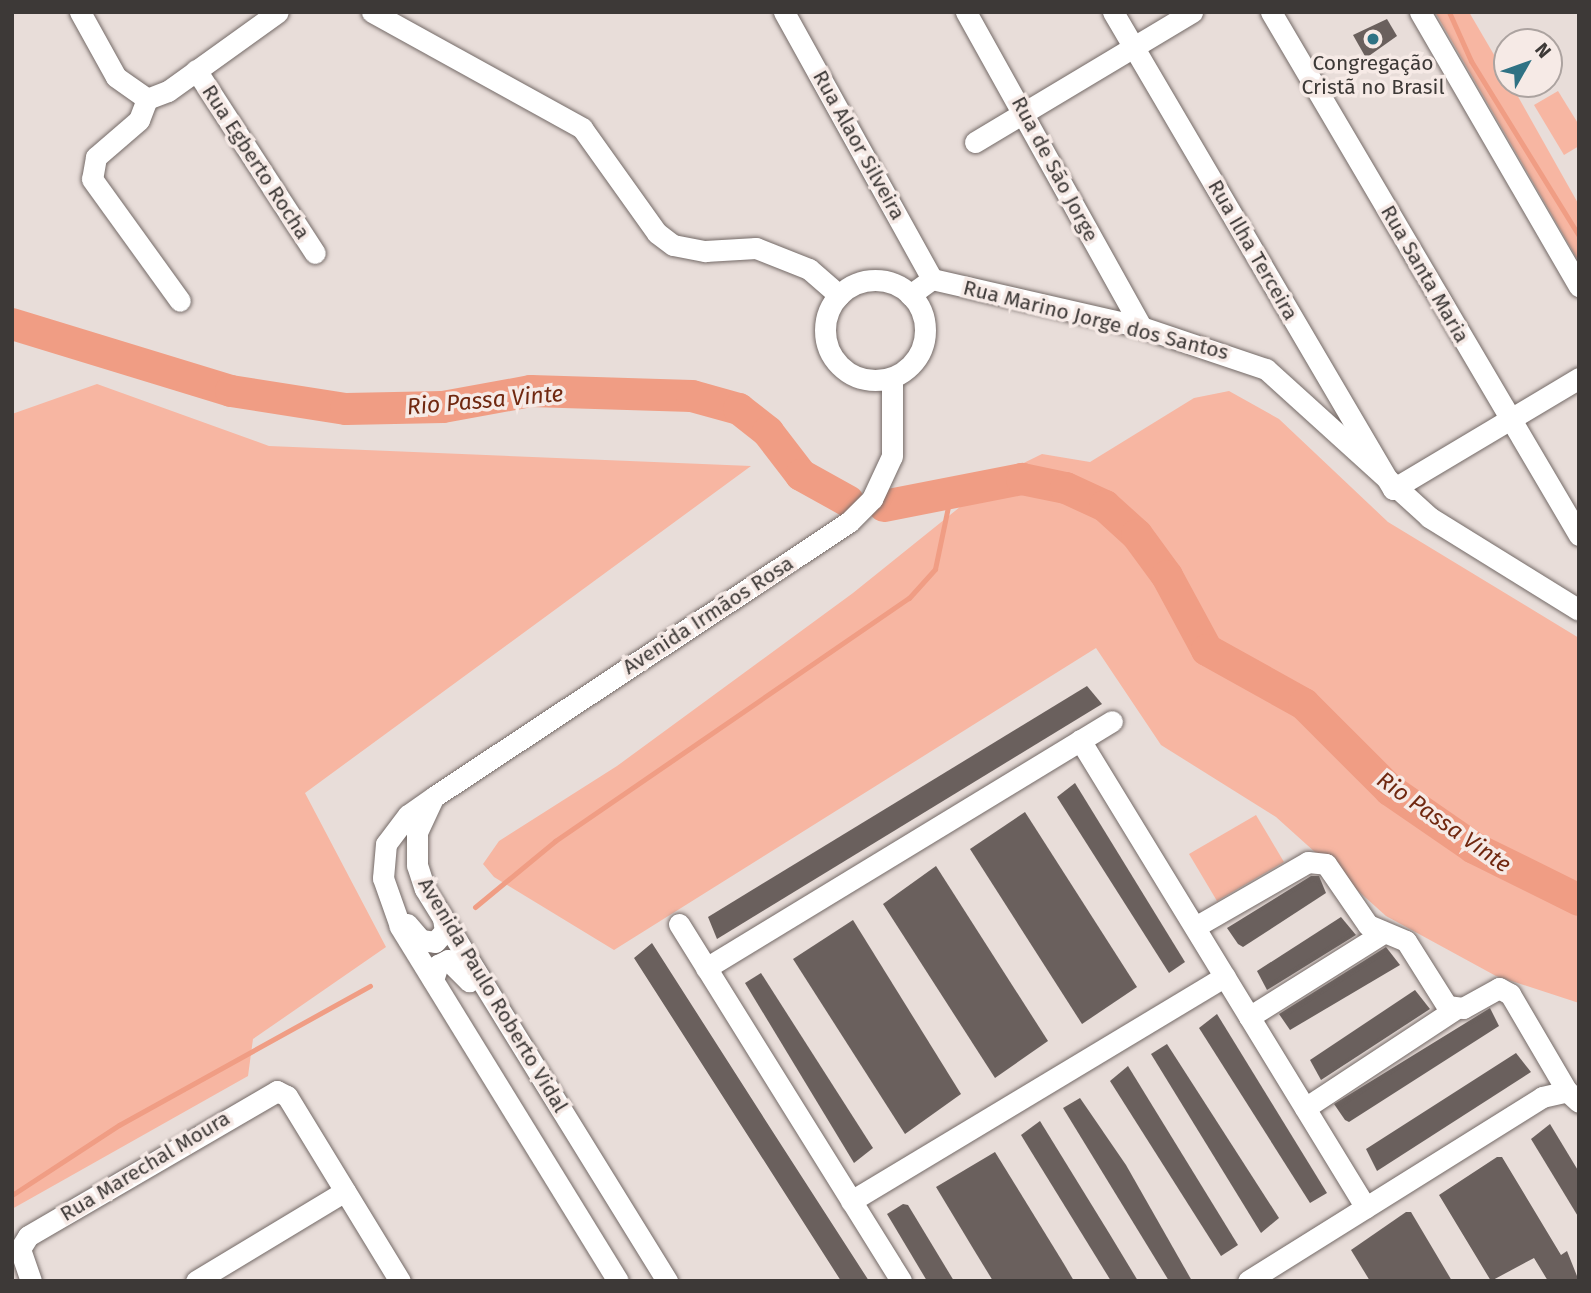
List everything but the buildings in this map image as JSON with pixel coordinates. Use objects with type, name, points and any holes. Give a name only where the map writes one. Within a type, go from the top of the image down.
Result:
[{"type":"street","points":[[80,12],[116,77],[147,99]]},
{"type":"street","points":[[180,301],[92,179],[96,157],[139,120],[147,99],[196,71],[278,12]]},
{"type":"street","points":[[372,12],[582,128],[657,233],[673,245],[776,254],[809,269],[839,295]]},
{"type":"street","name":"Rua Alaor Silveira","points":[[784,12],[932,279]]},
{"type":"street","name":"Rua de São Jorge","points":[[966,12],[1026,112],[1141,327]]},
{"type":"street","name":"Rua Ilha Terceira","points":[[1113,12],[1393,489]]},
{"type":"street","points":[[975,142],[1192,12]]},
{"type":"street","name":"Rua Santa Maria","points":[[1271,12],[1579,535]]},
{"type":"street","points":[[1420,12],[1579,286]]},
{"type":"street","name":"Rua Egberto Rocha","points":[[196,71],[315,253]]},
{"type":"street","points":[[910,295],[932,279]]},
{"type":"street","name":"Rua Marino Jorge dos Santos","points":[[932,279],[1141,327],[1266,369],[1393,489],[1463,542],[1579,611]]},
{"type":"street","points":[[875,280],[910,295],[921,312],[924,341],[909,367],[892,378],[871,381],[851,375],[830,353],[825,322],[839,295],[875,280]]},
{"type":"street","name":"Avenida Irmãos Rosa","points":[[435,796],[855,517],[881,485],[892,456],[892,378]]},
{"type":"street","points":[[1393,489],[1579,378]]},
{"type":"street","points":[[706,968],[1112,721]]},
{"type":"street","points":[[1080,740],[1366,1208]]},
{"type":"street","name":"Avenida Paulo Roberto Vidal","points":[[435,796],[408,815],[386,844],[385,890],[433,980],[618,1281]]},
{"type":"street","name":"Avenida Paulo Roberto Vidal","points":[[435,796],[421,818],[416,853],[425,889],[667,1281]]},
{"type":"street","points":[[1195,927],[1317,861],[1332,869],[1368,925],[1383,933],[1401,936],[1442,1000],[1455,1009]]},
{"type":"street","points":[[385,890],[421,940],[441,938],[443,918]]},
{"type":"street","points":[[679,924],[901,1281]]},
{"type":"street","points":[[1249,1017],[1383,933]]},
{"type":"street","points":[[433,980],[438,965],[454,961],[484,1005],[508,1023]]},
{"type":"street","points":[[851,1201],[1224,976]]},
{"type":"street","points":[[1248,1281],[1542,1097],[1573,1096],[1510,994],[1493,990],[1455,1009],[1305,1108]]},
{"type":"street","name":"Rua Marechal Moura","points":[[31,1281],[20,1249],[28,1237],[277,1091],[287,1096],[345,1191]]},
{"type":"street","points":[[196,1281],[345,1191],[400,1281]]},
{"type":"shaded area","points":[[1435,12],[1469,12],[1493,53],[1493,98],[1519,98],[1579,205],[1579,262]]},
{"type":"shaded area","points":[[1546,98],[1562,98],[1579,125],[1579,146],[1564,155],[1534,105]]},
{"type":"shaded area","points":[[97,384],[269,446],[751,466],[305,793],[386,947],[253,1039],[248,1076],[12,1209],[12,414]]},
{"type":"shaded area","points":[[1229,391],[1279,419],[1388,522],[1579,638],[1579,1003],[1496,976],[1386,916],[1276,817],[1161,745],[1096,648],[614,950],[494,877],[483,864],[499,841],[617,766],[853,593],[1001,474],[1042,454],[1090,462],[1194,398]]},
{"type":"shaded area","points":[[1256,815],[1284,862],[1217,901],[1189,854]]},
{"type":"waterway","points":[[1449,12],[1471,61],[1579,236]]},
{"type":"waterway","name":"Rio Passa Vinte","points":[[12,324],[231,391],[346,409],[443,407],[531,391],[692,396],[739,409],[768,432],[801,475],[848,501]]},
{"type":"waterway","name":"Rio Passa Vinte","points":[[884,506],[1022,479],[1066,488],[1105,506],[1137,535],[1167,576],[1207,650],[1304,704],[1390,790],[1474,848],[1579,900]]},
{"type":"waterway","points":[[475,907],[555,841],[909,598],[935,569],[950,497],[960,487]]},
{"type":"waterway","points":[[12,1195],[119,1125],[370,986]]},
{"type":"place","name":"Congregação Cristã no Brasil","points":[[1373,39]]}]
